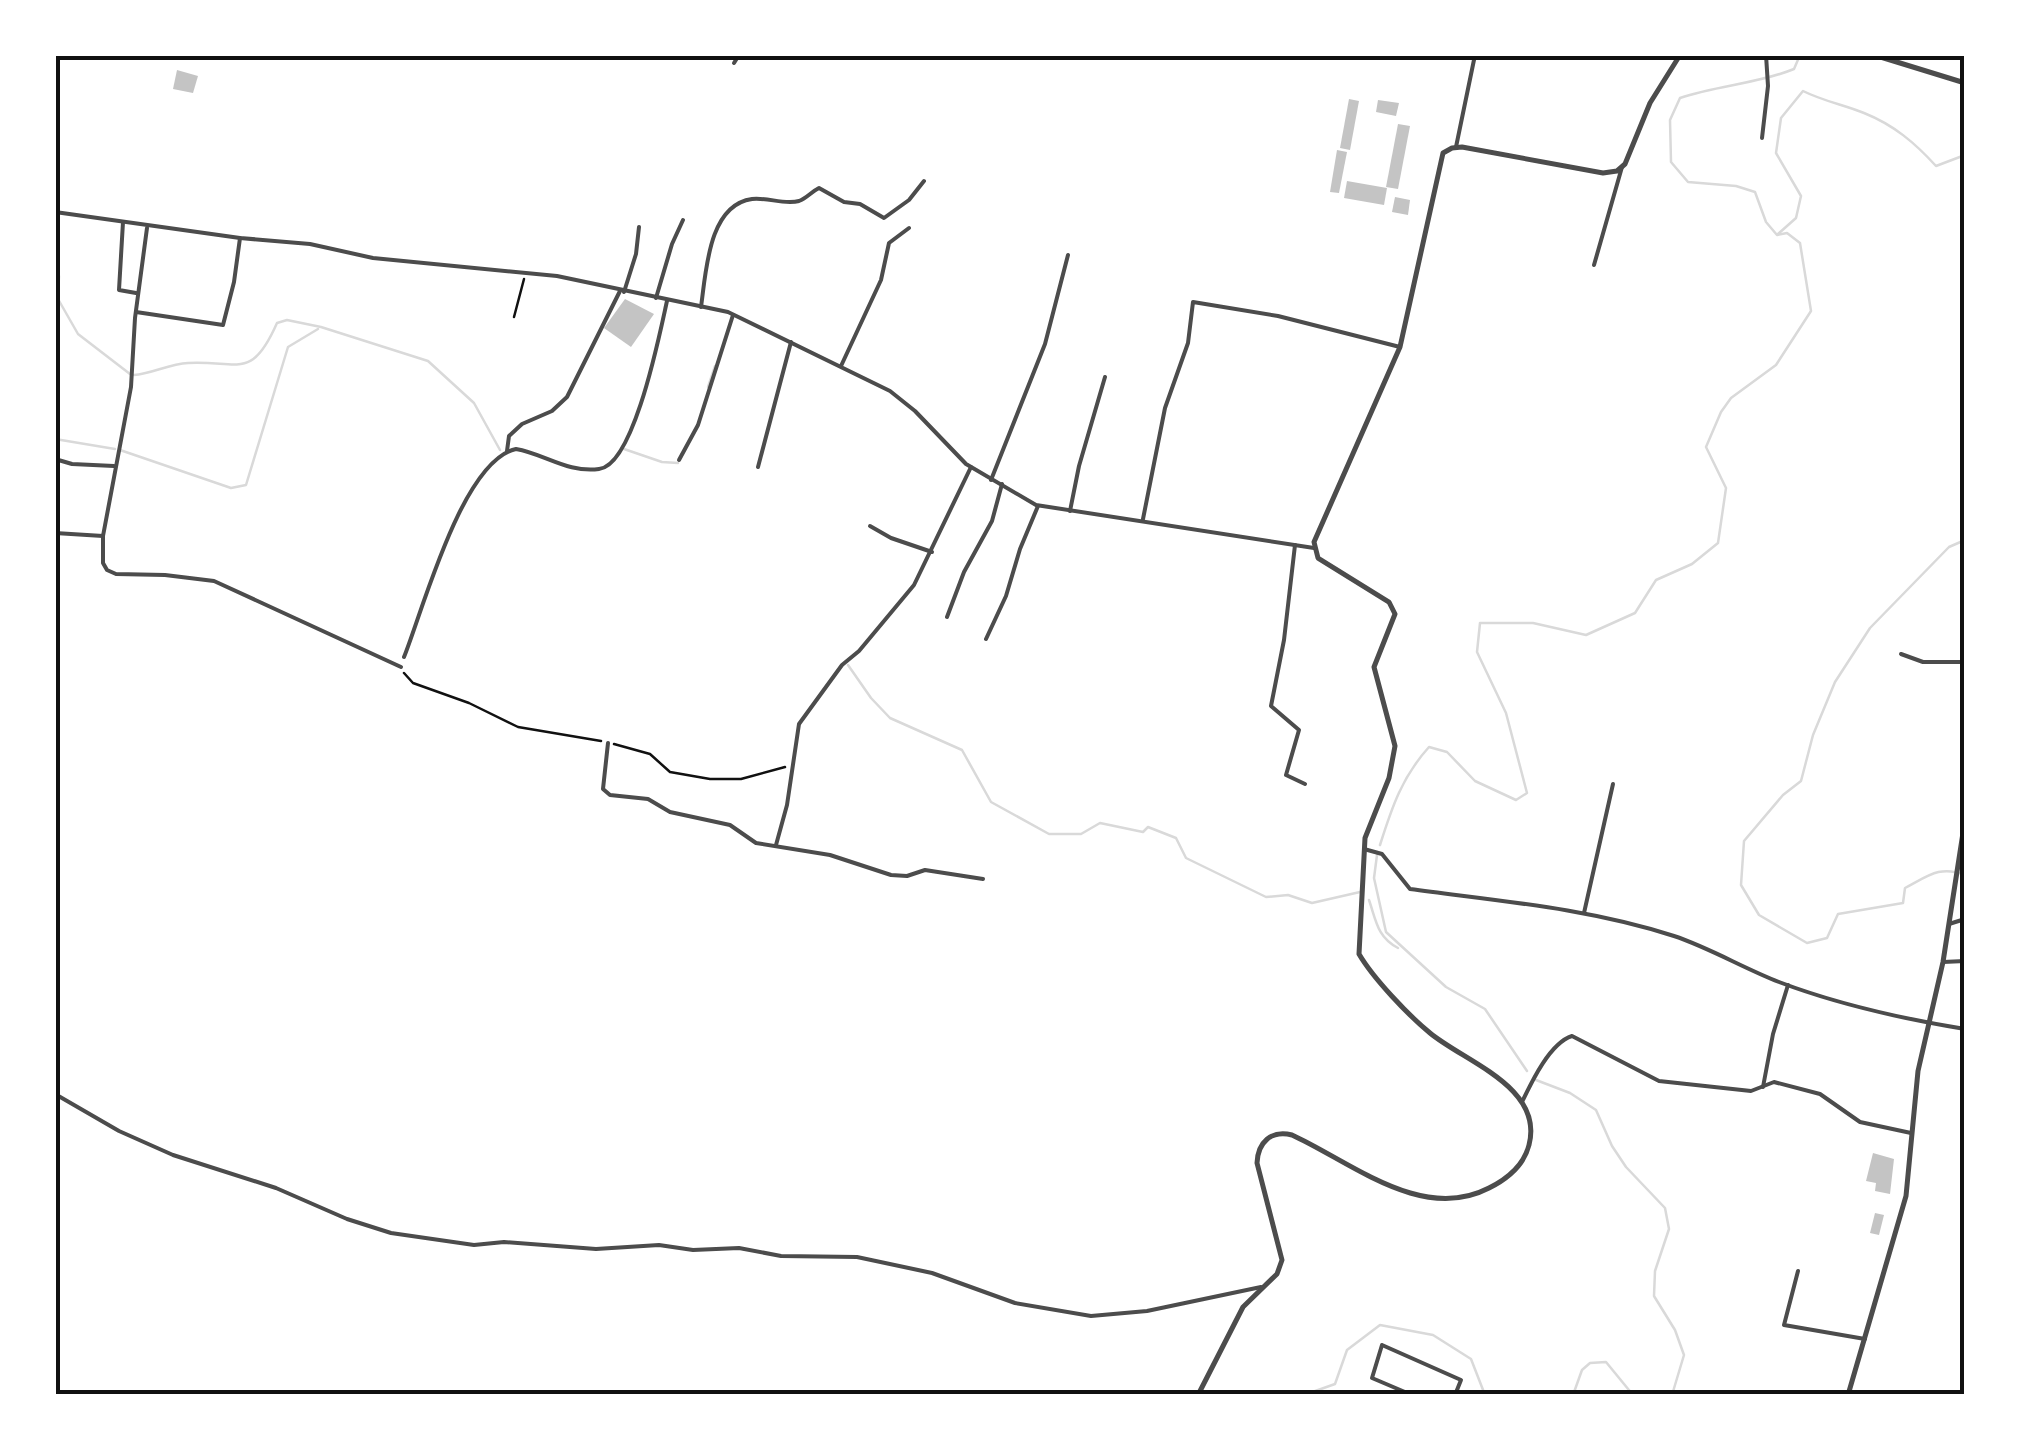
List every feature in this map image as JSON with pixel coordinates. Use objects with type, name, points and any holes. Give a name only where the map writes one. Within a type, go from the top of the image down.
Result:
[{"type":"street","points":[[734,63],[739,55]]},
{"type":"street","points":[[1456,147],[1475,55]]},
{"type":"street","points":[[1594,265],[1622,167],[1650,104],[1680,55]]},
{"type":"street","points":[[1762,138],[1768,86],[1766,55]]},
{"type":"street","points":[[1874,55],[1965,83]]},
{"type":"street","points":[[1198,1395],[1242,1307],[1277,1274],[1282,1260],[1258,1163],[1259,1150],[1270,1136],[1292,1135],[1416,1196],[1454,1199],[1491,1187],[1519,1165],[1529,1146],[1531,1132],[1522,1102],[1510,1087],[1424,1028],[1361,958],[1358,944],[1364,849],[1393,764],[1394,736],[1374,667],[1396,614],[1388,602],[1320,560],[1314,548],[1400,347],[1439,162],[1446,151],[1456,147],[1606,174],[1622,167]]},
{"type":"street","points":[[701,307],[712,239],[739,202],[758,198],[798,201],[818,188],[884,218],[909,200],[924,180]]},
{"type":"street","points":[[55,212],[310,244],[372,258],[558,276],[734,314],[899,397],[971,468],[1038,506],[1314,548]]},
{"type":"street","points":[[656,298],[683,220]]},
{"type":"street","points":[[123,222],[119,290],[138,294]]},
{"type":"street","points":[[147,226],[132,387],[103,536],[103,563],[107,570],[116,574],[214,580],[402,667]]},
{"type":"street","points":[[507,451],[509,436],[522,424],[552,411],[567,396],[622,292],[636,254],[638,227]]},
{"type":"street","points":[[841,366],[881,280],[889,243],[909,228]]},
{"type":"street","points":[[136,312],[223,326],[240,238]]},
{"type":"street","points":[[991,480],[1042,355],[1068,254]]},
{"type":"street","points":[[404,657],[455,520],[487,471],[507,451],[520,449],[571,468],[598,470],[610,465],[638,416],[667,301]]},
{"type":"street","points":[[1143,520],[1165,408],[1188,343],[1193,302],[1278,316],[1400,347]]},
{"type":"street","points":[[678,460],[698,425],[734,314]]},
{"type":"street","points":[[758,467],[791,342]]},
{"type":"street","points":[[1070,510],[1105,377]]},
{"type":"street","points":[[55,459],[114,466]]},
{"type":"street","points":[[776,845],[787,805],[799,724],[842,665],[904,598],[932,552],[971,468]]},
{"type":"street","points":[[948,617],[964,572],[992,521],[1002,484]]},
{"type":"street","points":[[986,639],[1038,506]]},
{"type":"street","points":[[870,526],[932,552]]},
{"type":"street","points":[[55,533],[103,536]]},
{"type":"street","points":[[1295,545],[1271,706],[1298,728],[1286,775],[1306,784]]},
{"type":"street","points":[[1901,654],[1923,662],[1965,662]]},
{"type":"street","points":[[608,743],[606,792],[648,800],[670,812],[730,825],[756,843],[850,860],[891,876],[924,870],[983,880]]},
{"type":"street","points":[[1584,913],[1613,784]]},
{"type":"street","points":[[1848,1395],[1906,1196],[1918,1072],[1943,962],[1965,820]]},
{"type":"street","points":[[1364,849],[1382,854],[1410,888],[1543,904],[1584,913],[1673,936],[1788,985],[1965,1029]]},
{"type":"street","points":[[1949,924],[1965,919]]},
{"type":"street","points":[[1943,962],[1965,961]]},
{"type":"street","points":[[1763,1087],[1772,1034],[1788,985]]},
{"type":"street","points":[[1522,1102],[1542,1067],[1569,1036],[1659,1081],[1751,1091],[1774,1082],[1820,1094],[1860,1122],[1911,1133]]},
{"type":"street","points":[[55,1094],[160,1150],[276,1188],[391,1233],[474,1246],[504,1242],[596,1249],[659,1245],[693,1250],[739,1248],[781,1256],[857,1257],[932,1272],[1014,1303],[1090,1316],[1146,1312],[1262,1287]]},
{"type":"street","points":[[1798,1271],[1784,1325],[1866,1338]]},
{"type":"street","points":[[1412,1395],[1372,1378],[1382,1345],[1461,1380],[1455,1395]]},
{"type":"street","points":[[1389,1395],[1393,1388]]},
{"type":"path","points":[[514,317],[526,273]]},
{"type":"path","points":[[402,667],[412,682],[518,727],[650,754],[670,772],[710,779],[741,779],[780,766],[792,768]]},
{"type":"building","points":[[177,70],[198,76],[193,93],[173,89]]},
{"type":"building","points":[[1349,99],[1359,101],[1350,150],[1340,148]]},
{"type":"building","points":[[1378,100],[1399,103],[1396,116],[1376,112]]},
{"type":"building","points":[[1398,124],[1410,126],[1398,189],[1386,187]]},
{"type":"building","points":[[1337,150],[1347,152],[1339,193],[1330,192]]},
{"type":"building","points":[[1347,181],[1387,188],[1384,205],[1344,198]]},
{"type":"building","points":[[1395,197],[1410,200],[1408,215],[1392,212]]},
{"type":"building","points":[[625,299],[654,314],[631,347],[604,328]]},
{"type":"building","points":[[1873,1153],[1894,1159],[1890,1194],[1875,1191],[1876,1183],[1866,1181]]},
{"type":"building","points":[[1875,1213],[1884,1215],[1879,1235],[1870,1233]]},
{"type":"waterway","points":[[1380,845],[1399,793],[1429,747],[1447,752],[1475,781],[1516,800],[1527,793],[1506,713],[1477,652],[1480,623],[1533,623],[1586,635],[1635,613],[1656,580],[1692,564],[1718,543],[1726,488],[1706,447],[1731,398],[1776,365],[1811,311],[1800,243],[1787,233],[1777,235],[1766,222],[1755,192],[1736,186],[1688,182],[1671,162],[1670,120],[1680,98],[1794,69],[1800,55]]},
{"type":"waterway","points":[[1778,234],[1796,218],[1801,196],[1776,153],[1781,118],[1803,91],[1885,123],[1936,166],[1965,155]]},
{"type":"waterway","points":[[55,274],[59,276],[58,299],[78,334],[130,374]]},
{"type":"waterway","points":[[134,375],[181,364],[231,365],[251,361],[268,342],[277,323],[287,320],[428,361],[474,403],[500,450]]},
{"type":"waterway","points":[[120,450],[231,488],[246,485],[288,347],[318,329]]},
{"type":"waterway","points":[[708,387],[715,366]]},
{"type":"waterway","points":[[55,439],[115,449]]},
{"type":"waterway","points":[[624,449],[662,462],[678,463]]},
{"type":"waterway","points":[[1965,540],[1949,547],[1870,628],[1835,682],[1813,735],[1801,781],[1783,795],[1744,841],[1741,885],[1759,915],[1807,943],[1827,938],[1838,914],[1903,903],[1905,888],[1934,873],[1965,875]]},
{"type":"waterway","points":[[848,665],[890,718],[962,750],[991,802],[1049,834],[1081,834],[1100,823],[1143,832],[1148,827],[1176,838],[1186,858],[1266,897],[1288,895],[1312,903],[1360,892]]},
{"type":"waterway","points":[[1377,855],[1374,878],[1386,932],[1446,987],[1485,1009],[1527,1071]]},
{"type":"waterway","points":[[1369,900],[1381,933],[1398,948]]},
{"type":"waterway","points":[[1536,1080],[1570,1093],[1596,1110],[1626,1167],[1665,1208],[1669,1229],[1655,1271],[1654,1296],[1675,1330],[1684,1355],[1672,1395]]},
{"type":"waterway","points":[[1304,1395],[1335,1384],[1347,1350],[1380,1325],[1433,1335],[1471,1359],[1485,1395]]},
{"type":"waterway","points":[[1573,1395],[1582,1370],[1590,1363],[1606,1362],[1633,1395]]}]
